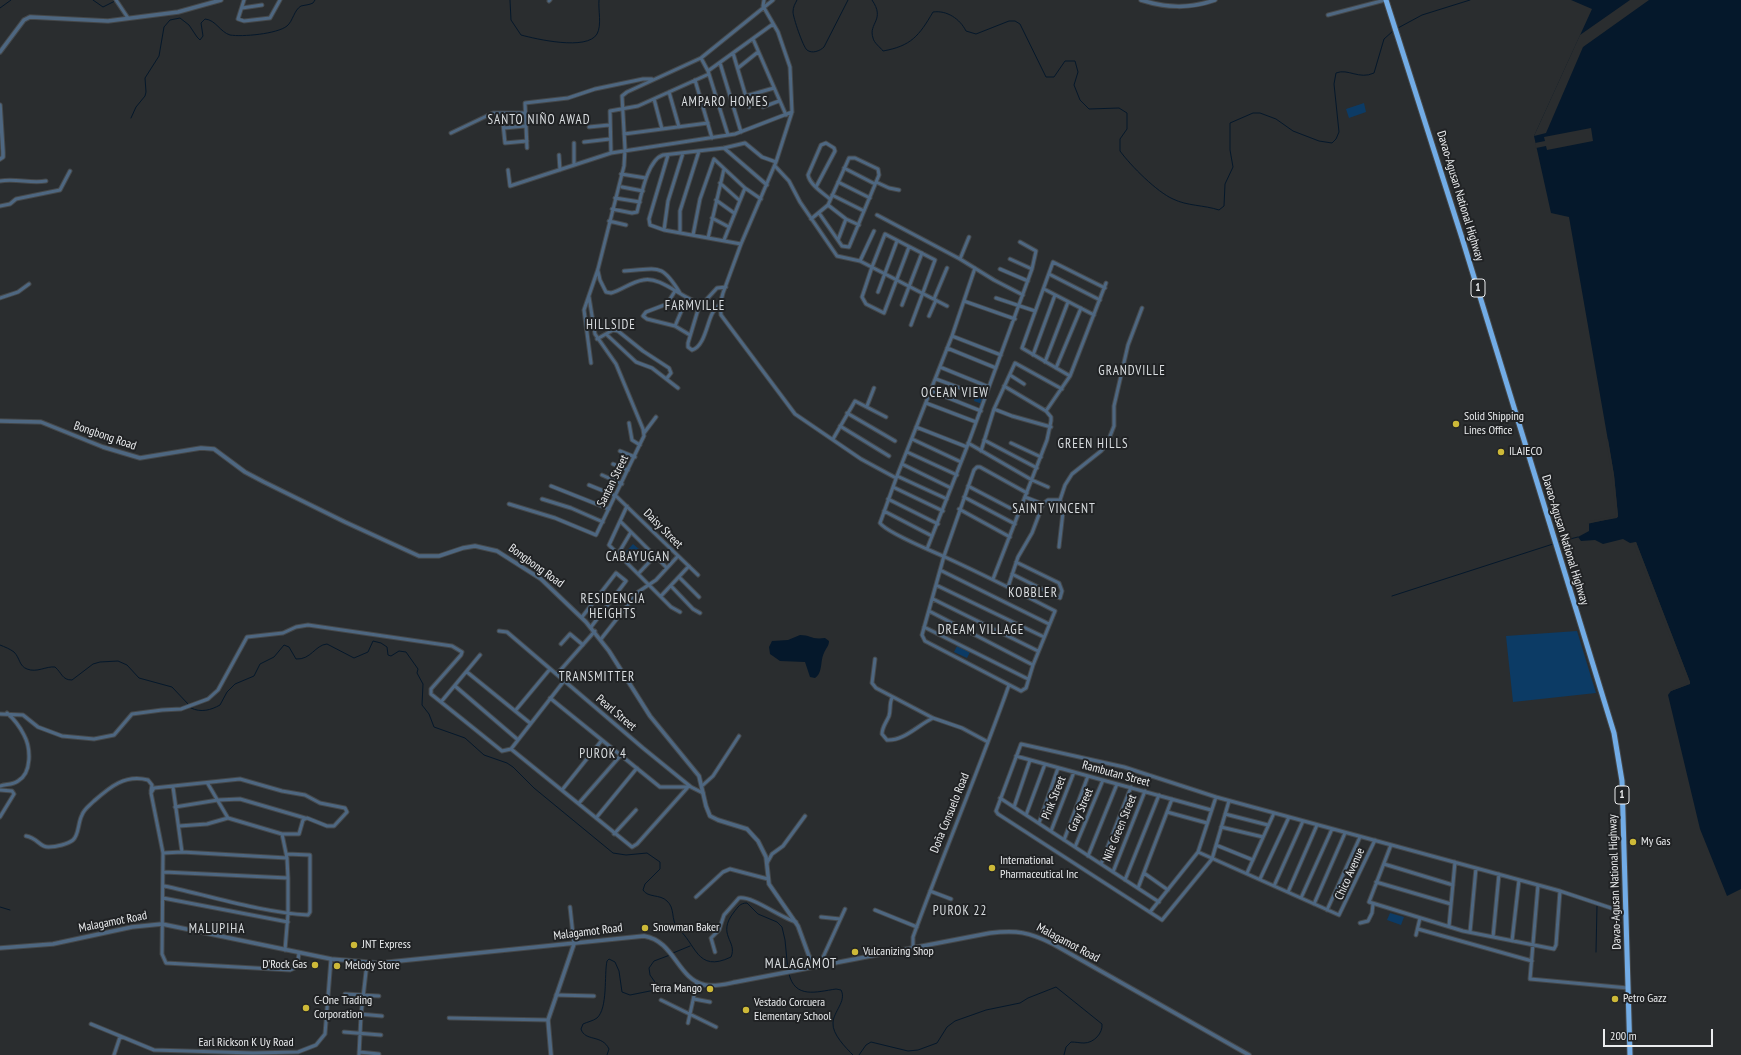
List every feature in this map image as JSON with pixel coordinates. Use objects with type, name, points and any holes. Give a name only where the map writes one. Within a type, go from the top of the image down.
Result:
[{"type":"highway","name":"Davao-Agusan National Highway","points":[[1385,0],[1398,34],[1462,238],[1609,714],[1619,754],[1622,793],[1630,1055]]},
{"type":"street","points":[[116,0],[128,18]]},
{"type":"street","points":[[0,52],[26,18],[67,18],[102,21],[178,12],[221,0]]},
{"type":"street","points":[[244,0],[238,17],[241,21],[269,18],[274,14],[280,0]]},
{"type":"street","points":[[764,0],[763,6],[781,41],[790,67],[792,112],[776,164],[741,244],[720,304],[720,310],[724,319],[768,376],[790,409],[861,459],[896,477],[947,499]]},
{"type":"street","points":[[591,363],[584,313],[598,269],[622,174],[625,149],[623,94],[701,58],[772,0]]},
{"type":"street","points":[[1141,0],[1163,6],[1183,7],[1196,6],[1215,0]]},
{"type":"street","points":[[1328,15],[1385,0]]},
{"type":"street","points":[[242,8],[262,5]]},
{"type":"street","points":[[611,153],[609,125],[610,110],[638,106],[695,80],[708,73],[773,24]]},
{"type":"street","points":[[753,39],[786,115]]},
{"type":"street","points":[[738,68],[758,52]]},
{"type":"street","points":[[733,53],[749,107]]},
{"type":"street","points":[[701,58],[708,73],[728,135]]},
{"type":"street","points":[[720,63],[741,132]]},
{"type":"street","points":[[527,148],[524,113],[524,105],[526,103],[568,98],[595,89],[643,79],[653,80]]},
{"type":"street","points":[[695,80],[712,138]]},
{"type":"street","points":[[746,96],[774,88]]},
{"type":"street","points":[[669,92],[679,127]]},
{"type":"street","points":[[654,99],[662,129]]},
{"type":"street","points":[[763,106],[779,101]]},
{"type":"street","points":[[0,105],[4,152],[0,159]]},
{"type":"street","points":[[508,170],[510,186],[625,149],[728,135],[741,132],[792,112]]},
{"type":"street","points":[[451,133],[493,113],[524,113]]},
{"type":"street","points":[[502,114],[505,144],[526,141]]},
{"type":"street","points":[[624,134],[708,123]]},
{"type":"street","points":[[589,126],[609,125]]},
{"type":"street","points":[[504,128],[525,126]]},
{"type":"street","points":[[584,142],[610,140]]},
{"type":"street","points":[[574,143],[574,165]]},
{"type":"street","points":[[612,209],[634,214],[637,212],[646,178],[657,157],[724,148],[745,143],[762,157],[776,164],[789,181],[812,219],[838,256],[860,261],[947,306]]},
{"type":"street","points":[[816,187],[835,151],[834,148],[826,143],[821,145],[808,172],[809,180],[816,187],[830,199]]},
{"type":"street","points":[[724,148],[767,185]]},
{"type":"street","points":[[680,233],[680,211],[699,151]]},
{"type":"street","points":[[664,230],[668,201],[683,153]]},
{"type":"street","points":[[559,155],[560,170]]},
{"type":"street","points":[[668,155],[649,222],[650,225],[664,230],[741,244]]},
{"type":"street","points":[[812,219],[819,212],[828,205],[849,158],[855,158],[878,169],[879,173],[876,183],[849,248],[844,247],[838,240],[819,212]]},
{"type":"street","points":[[693,235],[700,199],[714,159],[745,188],[760,199]]},
{"type":"street","points":[[844,168],[876,183],[899,190]]},
{"type":"street","points":[[708,238],[724,169]]},
{"type":"street","points":[[0,206],[10,204],[16,199],[56,192],[62,188],[70,171]]},
{"type":"street","points":[[622,174],[646,178]]},
{"type":"street","points":[[0,181],[21,180],[35,183],[46,181]]},
{"type":"street","points":[[838,182],[870,198]]},
{"type":"street","points":[[720,183],[739,200]]},
{"type":"street","points":[[622,187],[642,191]]},
{"type":"street","points":[[724,240],[745,188]]},
{"type":"street","points":[[832,195],[864,212]]},
{"type":"street","points":[[615,198],[640,202]]},
{"type":"street","points":[[716,200],[734,213]]},
{"type":"street","points":[[828,205],[846,219],[859,225]]},
{"type":"street","points":[[878,215],[960,258],[994,280],[1023,295]]},
{"type":"street","points":[[712,218],[729,227]]},
{"type":"street","points":[[838,240],[846,219]]},
{"type":"street","points":[[609,221],[626,225]]},
{"type":"street","points":[[860,261],[874,231]]},
{"type":"street","points":[[909,247],[884,313],[866,304],[862,297],[885,234],[935,260],[911,325]]},
{"type":"street","points":[[960,258],[969,237]]},
{"type":"street","points":[[878,292],[897,241]]},
{"type":"street","points":[[927,549],[957,475],[1032,269],[1036,251],[1020,242]]},
{"type":"street","points":[[902,305],[922,253]]},
{"type":"street","points":[[1010,259],[1032,269]]},
{"type":"street","points":[[1070,376],[1022,348],[1053,262],[1104,288]]},
{"type":"street","points":[[929,316],[947,268]]},
{"type":"street","points":[[975,268],[952,336],[880,521],[881,525],[927,549],[944,556],[993,579],[1055,611],[1038,651],[1026,688],[1023,691],[925,641],[922,637],[944,556],[959,509],[974,470],[979,467],[1043,504]]},
{"type":"street","points":[[598,269],[600,280],[606,292],[616,292],[636,282],[649,279],[657,280],[681,295],[700,302],[706,300],[717,288],[726,287]]},
{"type":"street","points":[[1000,269],[1028,281]]},
{"type":"street","points":[[624,271],[662,270],[668,274],[681,295]]},
{"type":"street","points":[[1049,274],[1100,300]]},
{"type":"street","points":[[1046,411],[1070,376],[1106,283]]},
{"type":"street","points":[[0,298],[18,292],[30,284]]},
{"type":"street","points":[[1044,289],[1094,315]]},
{"type":"street","points":[[675,291],[667,304],[646,312],[643,316],[646,319],[675,326],[690,335]]},
{"type":"street","points":[[589,295],[594,330],[597,339],[610,354],[621,375],[644,433]]},
{"type":"street","points":[[1033,355],[1055,295]]},
{"type":"street","points":[[675,326],[687,298]]},
{"type":"street","points":[[996,298],[1035,311]]},
{"type":"street","points":[[964,301],[1015,319]]},
{"type":"street","points":[[700,302],[688,347],[694,350],[701,340],[711,315],[720,304]]},
{"type":"street","points":[[1045,362],[1068,302]]},
{"type":"street","points":[[1056,368],[1081,308]]},
{"type":"street","points":[[1059,547],[1063,512],[1060,500],[1068,478],[1102,451],[1107,444],[1114,426],[1114,406],[1128,345],[1142,308]]},
{"type":"street","points":[[597,339],[613,330],[618,331],[643,351],[669,368],[671,373],[667,378]]},
{"type":"street","points":[[606,334],[636,362],[650,366],[678,388]]},
{"type":"street","points":[[952,336],[1001,356]]},
{"type":"street","points":[[947,348],[996,368]]},
{"type":"street","points":[[981,451],[994,409],[1016,363],[1062,389]]},
{"type":"street","points":[[940,367],[989,387]]},
{"type":"street","points":[[1010,375],[1024,384]]},
{"type":"street","points":[[936,378],[974,394]]},
{"type":"street","points":[[993,579],[1037,468],[1051,427],[1051,417],[1046,411],[1004,386]]},
{"type":"street","points":[[867,406],[874,388]]},
{"type":"street","points":[[931,390],[980,411]]},
{"type":"street","points":[[833,439],[855,401],[886,417]]},
{"type":"street","points":[[926,403],[976,422]]},
{"type":"street","points":[[994,409],[1012,416],[1051,427]]},
{"type":"street","points":[[847,413],[895,442]]},
{"type":"street","name":"Santan Street","points":[[509,504],[555,518],[596,535],[635,457],[644,433],[656,417]]},
{"type":"street","name":"Bongbong Road","points":[[0,421],[41,422],[103,447],[140,458],[201,448],[214,449],[245,472],[264,482],[419,556],[439,556],[463,548],[475,546],[497,551],[541,579],[595,631],[641,704],[699,776],[703,785],[710,816],[718,820],[741,826],[751,832],[762,847],[767,863],[768,879],[773,889],[796,922],[813,967]]},
{"type":"street","points":[[629,423],[632,440],[640,445]]},
{"type":"street","points":[[840,426],[889,456]]},
{"type":"street","points":[[916,427],[968,445],[1032,480],[1048,487]]},
{"type":"street","points":[[912,439],[961,462]]},
{"type":"street","points":[[984,440],[1037,468]]},
{"type":"street","points":[[1011,443],[1041,457]]},
{"type":"street","points":[[620,451],[635,457]]},
{"type":"street","points":[[907,452],[957,475]]},
{"type":"street","points":[[613,464],[628,470]]},
{"type":"street","points":[[902,464],[951,488]]},
{"type":"street","points":[[602,475],[622,484]]},
{"type":"street","points":[[589,485],[616,496]]},
{"type":"street","points":[[551,486],[609,509]]},
{"type":"street","points":[[968,486],[1010,508]]},
{"type":"street","points":[[893,487],[943,511]]},
{"type":"street","name":"Daisy Street","points":[[616,496],[698,575]]},
{"type":"street","points":[[964,496],[1015,524]]},
{"type":"street","points":[[542,499],[571,508],[603,522]]},
{"type":"street","points":[[888,499],[938,524]]},
{"type":"street","points":[[1008,587],[1016,562],[1032,533],[1043,504],[1048,500],[1060,500]]},
{"type":"street","points":[[627,506],[609,545],[671,607],[680,612]]},
{"type":"street","points":[[959,509],[1010,537]]},
{"type":"street","points":[[884,511],[932,536]]},
{"type":"street","points":[[620,521],[667,568]]},
{"type":"street","points":[[618,554],[631,532]]},
{"type":"street","points":[[638,574],[655,556]]},
{"type":"street","points":[[601,639],[638,592],[649,585],[678,556]]},
{"type":"street","points":[[1012,574],[1060,598],[1062,594],[1062,589],[1059,583],[1016,562]]},
{"type":"street","points":[[660,596],[671,586],[688,566]]},
{"type":"street","points":[[940,570],[1049,624]]},
{"type":"street","points":[[582,617],[616,573],[626,581],[591,627]]},
{"type":"street","points":[[679,577],[699,597]]},
{"type":"street","points":[[936,585],[1044,637]]},
{"type":"street","points":[[671,586],[692,609],[700,613]]},
{"type":"street","points":[[933,599],[1038,651]]},
{"type":"street","points":[[929,611],[1033,665]]},
{"type":"street","points":[[0,714],[7,713],[22,715],[38,727],[68,737],[94,739],[111,737],[117,733],[132,714],[188,708],[213,695],[247,637],[283,633],[302,625],[393,636],[452,646],[460,649],[462,652],[461,655],[431,689],[431,694],[499,750],[505,752],[511,749],[517,739],[564,681]]},
{"type":"street","points":[[924,628],[1028,679]]},
{"type":"street","name":"Pearl Street","points":[[499,631],[507,632],[690,787],[704,793]]},
{"type":"street","points":[[557,674],[595,631]]},
{"type":"street","points":[[561,644],[570,634],[583,645]]},
{"type":"street","points":[[441,702],[480,655]]},
{"type":"street","points":[[876,659],[873,685],[892,698],[933,718],[962,728],[988,742]]},
{"type":"street","points":[[515,711],[550,668]]},
{"type":"street","points":[[467,672],[530,723]]},
{"type":"street","name":"Doña Consuelo Road","points":[[912,948],[913,937],[1009,685]]},
{"type":"street","points":[[455,686],[517,739]]},
{"type":"street","points":[[550,698],[660,787],[690,787]]},
{"type":"street","points":[[892,698],[889,715],[882,730],[882,734],[887,740],[898,740],[921,724],[933,718]]},
{"type":"street","points":[[0,786],[19,781],[26,772],[28,763],[28,748],[24,734],[7,713]]},
{"type":"street","points":[[703,785],[713,776],[739,736]]},
{"type":"street","points":[[562,790],[602,740]]},
{"type":"street","points":[[1229,801],[1212,859],[1165,918],[1160,919],[998,814],[996,809],[1021,744],[1124,767],[1229,801],[1560,891],[1626,913]]},
{"type":"street","points":[[511,749],[629,845],[636,845],[690,787]]},
{"type":"street","points":[[579,803],[621,755]]},
{"type":"street","name":"Rambutan Street","points":[[1016,756],[1211,810]]},
{"type":"street","points":[[1014,807],[1030,760]]},
{"type":"street","points":[[1026,815],[1045,764]]},
{"type":"street","points":[[596,818],[637,768]]},
{"type":"street","points":[[1038,823],[1058,768]]},
{"type":"street","name":"Pink Street","points":[[1051,831],[1074,772]]},
{"type":"street","points":[[1064,840],[1088,776]]},
{"type":"street","points":[[26,836],[36,839],[40,845],[48,848],[68,843],[76,836],[80,819],[85,809],[118,782],[130,779],[144,779],[150,781],[163,853],[164,886],[162,954],[166,963],[290,970],[297,967],[299,953]]},
{"type":"street","points":[[151,791],[155,788],[208,784],[234,779],[244,780],[282,791],[305,795],[320,803],[345,808],[347,810],[342,819],[334,826],[327,826],[309,818],[246,801],[218,800],[175,807]]},
{"type":"street","name":"Gray Street","points":[[1075,847],[1104,780]]},
{"type":"street","points":[[208,784],[228,818]]},
{"type":"street","points":[[1088,856],[1117,784]]},
{"type":"street","points":[[173,787],[182,852]]},
{"type":"street","points":[[1101,864],[1131,787]]},
{"type":"street","points":[[0,790],[14,793],[0,817]]},
{"type":"street","name":"Nile Green Street","points":[[1113,872],[1145,791]]},
{"type":"street","points":[[1125,880],[1159,795]]},
{"type":"street","points":[[1150,912],[1198,852],[1216,797]]},
{"type":"street","points":[[1000,798],[1159,902]]},
{"type":"street","points":[[1138,888],[1172,799]]},
{"type":"street","points":[[0,807],[5,808]]},
{"type":"street","points":[[614,834],[636,810]]},
{"type":"street","points":[[1167,812],[1207,824]]},
{"type":"street","points":[[1247,874],[1274,813]]},
{"type":"street","points":[[1225,814],[1268,825]]},
{"type":"street","points":[[767,863],[772,854],[783,846],[805,816]]},
{"type":"street","points":[[1260,879],[1289,817]]},
{"type":"street","points":[[179,826],[207,824],[228,818],[282,834],[298,834],[305,818]]},
{"type":"street","points":[[1274,886],[1303,821]]},
{"type":"street","points":[[1288,892],[1317,825]]},
{"type":"street","points":[[1221,827],[1263,837]]},
{"type":"street","points":[[1301,898],[1332,829]]},
{"type":"street","points":[[1314,904],[1345,832]]},
{"type":"street","points":[[282,834],[287,856],[288,878],[288,922],[285,950]]},
{"type":"street","points":[[1198,852],[1327,910],[1360,837]]},
{"type":"street","name":"Chico Avenue","points":[[1327,910],[1338,915],[1341,914],[1374,840]]},
{"type":"street","points":[[1216,845],[1253,860]]},
{"type":"street","points":[[1391,845],[1369,900],[1370,903],[1470,932],[1534,946],[1556,948],[1560,891]]},
{"type":"street","points":[[163,853],[182,852],[287,856],[310,855],[310,914],[288,914],[226,902],[164,886]]},
{"type":"street","points":[[1449,926],[1455,862]]},
{"type":"street","points":[[1384,864],[1453,885]]},
{"type":"street","points":[[1470,932],[1476,868]]},
{"type":"street","points":[[696,897],[723,872],[730,869],[768,879]]},
{"type":"street","points":[[164,872],[288,878]]},
{"type":"street","points":[[1144,873],[1168,890]]},
{"type":"street","points":[[1493,937],[1499,874]]},
{"type":"street","points":[[1512,941],[1519,880]]},
{"type":"street","points":[[1376,882],[1451,904]]},
{"type":"street","points":[[1538,885],[1530,980],[1629,988]]},
{"type":"street","points":[[930,891],[951,899]]},
{"type":"street","points":[[163,898],[288,922]]},
{"type":"street","points":[[715,952],[711,938],[719,930],[724,915],[739,898],[753,900],[781,917],[796,922]]},
{"type":"street","points":[[1360,923],[1368,921],[1372,913],[1373,904]]},
{"type":"street","points":[[551,1055],[547,1030],[548,1020],[574,944],[570,907]]},
{"type":"street","points":[[820,966],[845,909]]},
{"type":"street","points":[[875,910],[917,927]]},
{"type":"street","points":[[822,916],[840,919]]},
{"type":"street","points":[[1416,935],[1420,918]]},
{"type":"street","name":"Malagamot Road","points":[[0,948],[46,945],[132,927],[162,924],[331,960],[367,963],[644,936],[657,940],[668,948],[685,972],[697,982],[705,985],[717,985],[912,948],[1015,931],[1028,933],[1053,944],[1249,1055]]},
{"type":"street","points":[[1418,929],[1532,961]]},
{"type":"street","name":"Earl Rickson K Uy Road","points":[[91,1024],[154,1050],[173,1052],[287,1054],[308,1049],[320,1043],[326,1034],[331,960]]},
{"type":"street","points":[[367,963],[361,1014],[359,1054],[379,1054]]},
{"type":"street","points":[[688,1022],[697,982]]},
{"type":"street","points":[[344,994],[378,996]]},
{"type":"street","points":[[556,995],[594,996]]},
{"type":"street","points":[[694,999],[710,1002]]},
{"type":"street","points":[[661,1000],[716,1027]]},
{"type":"street","points":[[348,1013],[382,1016]]},
{"type":"street","points":[[449,1018],[548,1020]]},
{"type":"street","points":[[344,1032],[381,1035]]},
{"type":"street","points":[[114,1055],[120,1037]]},
{"type":"shaded area","points":[[1571,0],[1741,0],[1741,889],[1727,896],[1700,829],[1668,695],[1671,691],[1689,684],[1690,682],[1636,542],[1630,543],[1623,539],[1603,544],[1595,540],[1581,541],[1578,537],[1589,531],[1589,523],[1617,518],[1618,515],[1614,475],[1569,217],[1551,213],[1534,136],[1592,9]]},
{"type":"shaded area","points":[[1364,103],[1366,112],[1349,118],[1346,109]]},
{"type":"shaded area","points":[[979,385],[987,388],[982,404],[974,401]]},
{"type":"shaded area","points":[[633,544],[639,549],[628,560],[623,555]]},
{"type":"shaded area","points":[[1577,631],[1596,693],[1513,702],[1506,636]]},
{"type":"shaded area","points":[[800,635],[825,638],[829,641],[823,656],[818,676],[815,678],[810,677],[805,662],[780,661],[770,654],[769,647],[772,641],[788,640]]},
{"type":"shaded area","points":[[957,646],[970,652],[967,658],[954,652]]},
{"type":"shaded area","points":[[1390,913],[1404,917],[1401,925],[1387,920]]},
{"type":"pier","points":[[1630,0],[1649,0],[1583,47],[1546,133],[1534,136],[1580,35]]},
{"type":"pier","points":[[1591,128],[1593,141],[1547,150],[1546,146],[1536,148],[1535,143],[1545,141],[1544,137]]},
{"type":"pier","points":[[1608,439],[1614,475],[1618,517],[1587,524],[1589,521],[1616,516],[1612,476],[1606,440]]},
{"type":"pier","points":[[1636,542],[1690,682],[1690,684],[1671,691],[1670,690],[1688,683],[1634,544],[1630,544]]},
{"type":"waterway","points":[[0,8],[11,0]]},
{"type":"waterway","points":[[93,0],[103,7],[115,1]]},
{"type":"waterway","points":[[131,118],[136,107],[145,96],[145,78],[159,56],[164,27],[170,20],[180,18],[189,25],[200,40],[203,36],[201,23],[205,19],[209,20],[230,35],[243,36],[259,34],[276,31],[287,26],[301,6],[313,3],[315,0]]},
{"type":"waterway","points":[[510,0],[511,20],[521,35],[549,41],[573,43],[583,42],[591,39],[597,34],[600,22],[599,0]]},
{"type":"waterway","points":[[797,0],[793,12],[796,25],[805,48],[814,52],[824,47],[848,0]]},
{"type":"waterway","points":[[872,0],[877,12],[872,33],[873,38],[883,51],[901,46],[913,39],[923,28],[933,12],[943,12],[952,16],[957,19],[966,31],[976,34],[1009,21],[1015,21],[1020,24],[1046,77],[1054,77],[1065,61],[1075,61],[1078,72],[1074,85],[1080,100],[1089,109],[1119,108],[1127,113],[1127,129],[1120,139],[1120,151],[1145,178],[1160,191],[1173,199],[1184,203],[1219,210],[1224,206],[1225,184],[1233,167],[1230,150],[1230,123],[1253,113],[1260,113],[1276,119],[1293,131],[1319,141],[1332,143],[1336,139],[1339,132],[1334,84],[1336,73],[1345,72],[1359,75],[1369,75],[1374,73],[1384,39],[1393,31]]},
{"type":"waterway","points":[[1398,28],[1422,15],[1470,0]]},
{"type":"waterway","points":[[1558,542],[1578,537]]},
{"type":"waterway","points":[[1392,596],[1553,544]]},
{"type":"waterway","points":[[191,708],[195,710],[206,710],[220,705],[227,692],[235,684],[254,676],[260,664],[274,657],[284,645],[289,647],[296,659],[301,659],[319,647],[327,644],[354,658],[368,652],[373,641],[381,643],[387,647],[388,655],[391,656],[399,651],[406,652],[418,669],[417,673],[423,684],[422,705],[429,714],[434,727],[465,738],[484,755],[507,763],[513,767],[534,788],[613,853],[626,855],[647,853],[660,862],[660,869],[645,884],[643,890],[648,894],[661,897],[667,901],[671,907],[675,925],[698,954],[710,962],[731,957],[732,946],[728,937],[727,926],[729,920],[738,907],[747,903],[758,914],[777,922],[782,927],[785,940],[788,971]]},
{"type":"waterway","points":[[0,645],[14,652],[24,668],[38,670],[48,667],[55,667],[66,679],[69,680],[72,680],[93,664],[118,661],[127,665],[139,678],[172,687],[189,705]]},
{"type":"waterway","points":[[1596,952],[1597,906]]},
{"type":"waterway","points":[[0,907],[10,910]]},
{"type":"waterway","points":[[673,953],[690,946]]},
{"type":"waterway","points":[[607,1055],[609,1049],[606,1044],[602,1041],[586,1036],[581,1029],[583,1024],[597,1018],[603,1007],[607,961],[609,959],[615,962],[619,971],[622,992],[630,995],[655,990],[657,985],[650,975],[649,968],[654,961],[670,955]]},
{"type":"waterway","points":[[789,974],[792,982],[801,991],[814,992],[836,989],[841,990],[842,998],[835,1015],[833,1027],[840,1040],[853,1055]]},
{"type":"waterway","points":[[859,1055],[866,1045],[871,1042],[908,1051],[918,1050],[937,1043],[947,1027],[955,1021],[986,1010],[1020,1003],[1028,998],[1056,987],[1102,1024],[1101,1031],[1097,1037],[1088,1043],[1071,1042],[1066,1047],[1064,1055]]},
{"type":"place","name":"Solid Shipping Lines Office","points":[[1456,424]]},
{"type":"place","name":"ILAIECO","points":[[1501,452]]},
{"type":"place","name":"My Gas","points":[[1633,842]]},
{"type":"place","name":"International Pharmaceutical Inc","points":[[992,868]]},
{"type":"place","name":"Snowman Baker","points":[[645,928]]},
{"type":"place","name":"JNT Express","points":[[354,945]]},
{"type":"place","name":"Vulcanizing Shop","points":[[855,952]]},
{"type":"place","name":"D'Rock Gas","points":[[315,965]]},
{"type":"place","name":"Melody Store","points":[[337,966]]},
{"type":"place","name":"Terra Mango","points":[[710,989]]},
{"type":"place","name":"Petro Gazz","points":[[1615,999]]},
{"type":"place","name":"C-One Trading Corporation","points":[[306,1008]]},
{"type":"place","name":"Vestado Corcuera Elementary School","points":[[746,1010]]},
{"type":"district","name":"AMPARO HOMES","points":[[725,102]]},
{"type":"district","name":"SANTO NIÑO AWAD","points":[[539,120]]},
{"type":"district","name":"FARMVILLE","points":[[695,306]]},
{"type":"district","name":"HILLSIDE","points":[[611,325]]},
{"type":"district","name":"GRANDVILLE","points":[[1132,371]]},
{"type":"district","name":"OCEAN VIEW","points":[[955,393]]},
{"type":"district","name":"GREEN HILLS","points":[[1093,444]]},
{"type":"district","name":"SAINT VINCENT","points":[[1054,509]]},
{"type":"district","name":"CABAYUGAN","points":[[638,557]]},
{"type":"district","name":"KOBBLER","points":[[1033,593]]},
{"type":"district","name":"RESIDENCIA HEIGHTS","points":[[613,606]]},
{"type":"district","name":"DREAM VILLAGE","points":[[981,630]]},
{"type":"district","name":"TRANSMITTER","points":[[597,677]]},
{"type":"district","name":"PUROK 4","points":[[603,754]]},
{"type":"district","name":"PUROK 22","points":[[960,911]]},
{"type":"district","name":"MALUPIHA","points":[[217,929]]},
{"type":"district","name":"MALAGAMOT","points":[[801,964]]}]
